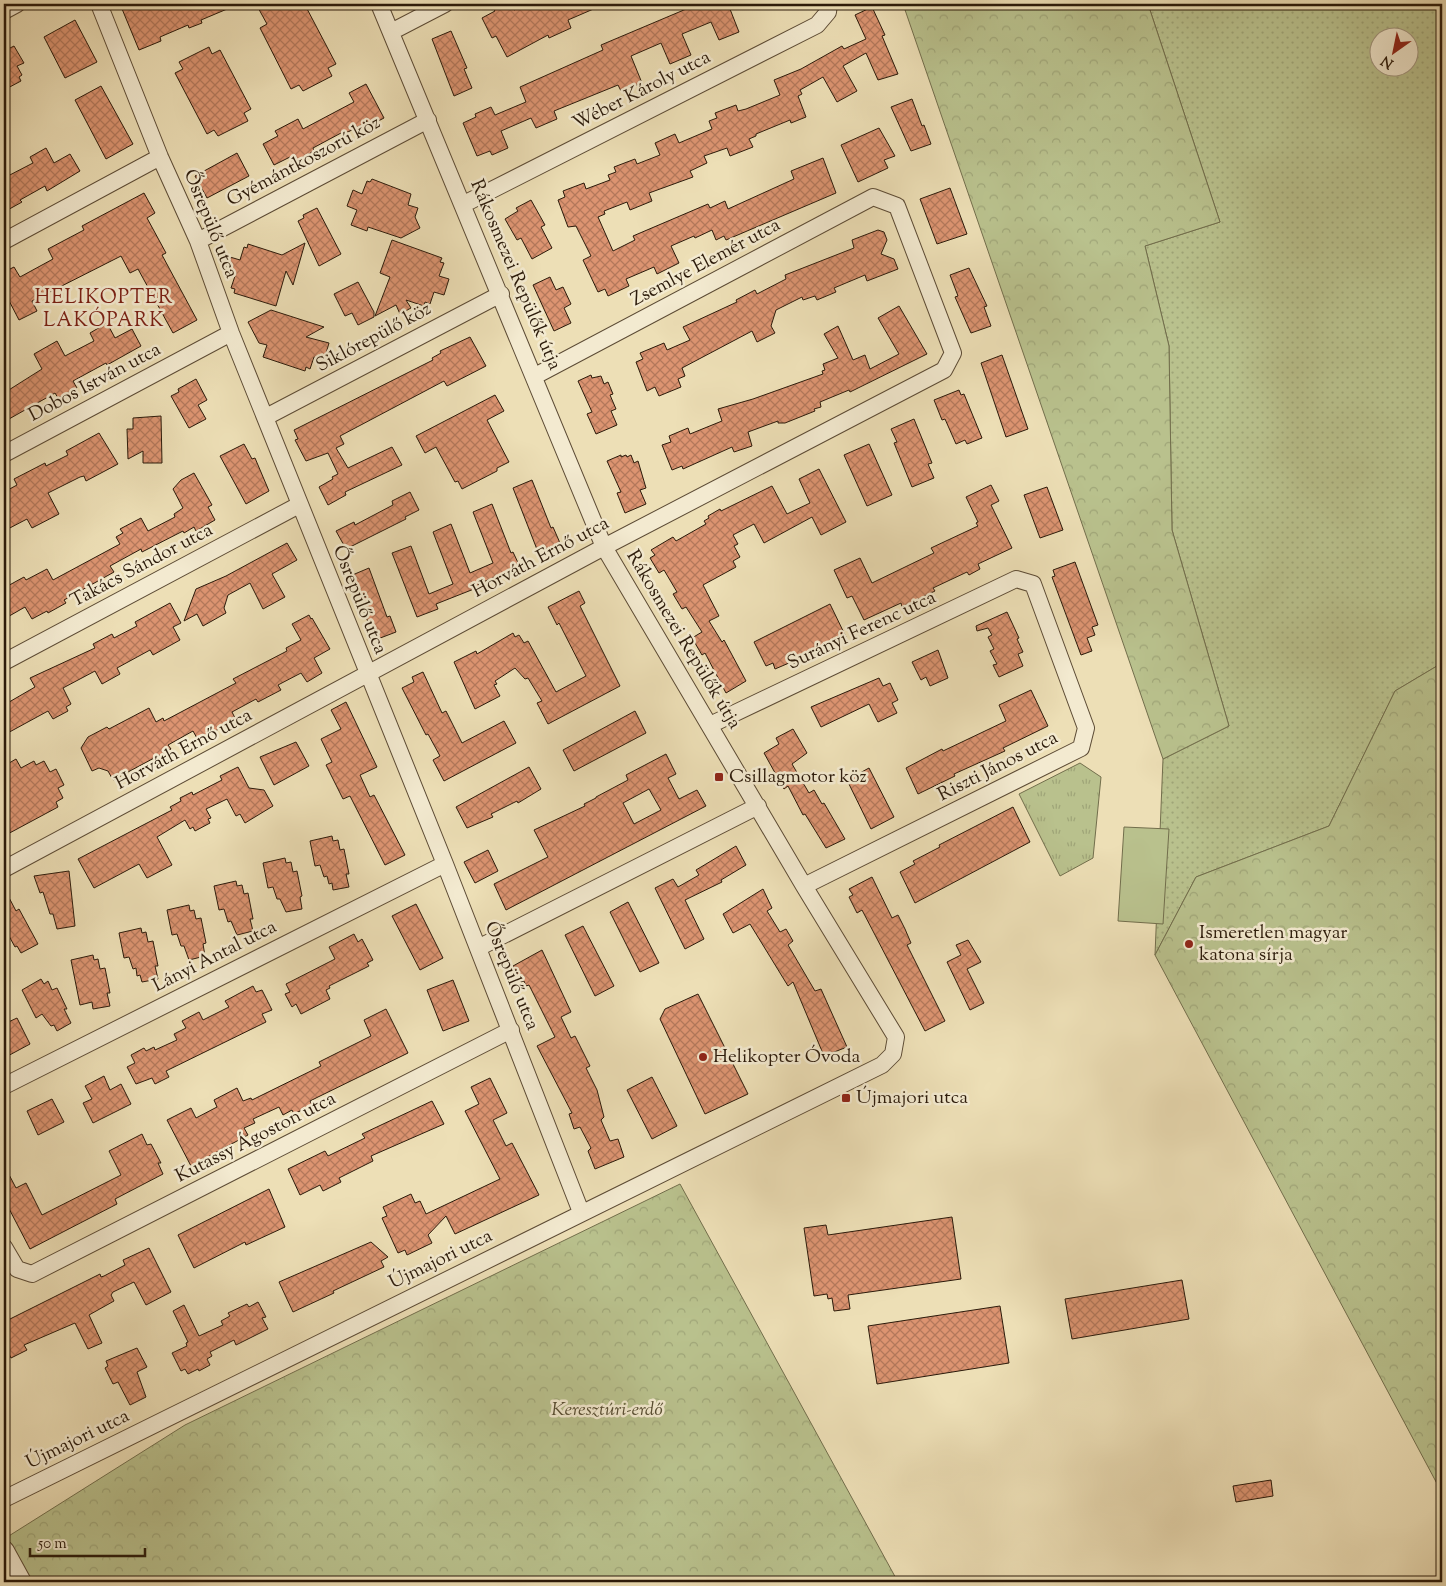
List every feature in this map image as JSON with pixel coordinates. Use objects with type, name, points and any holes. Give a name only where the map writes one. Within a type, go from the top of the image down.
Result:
[{"type":"street","points":[[4,11],[18,4]]},
{"type":"street","name":"Ősrepülő utca","points":[[99,4],[160,157],[198,240],[231,333],[445,864],[581,1212]]},
{"type":"street","name":"Rákosmezei Repülők útja","points":[[379,4],[464,204],[604,547],[804,886],[896,1037],[893,1054]]},
{"type":"street","points":[[391,32],[445,4]]},
{"type":"street","name":"Wéber Károly utca","points":[[464,204],[816,25],[828,12],[829,4]]},
{"type":"street","name":"Gyémántkoszorú köz","points":[[198,240],[428,120]]},
{"type":"street","points":[[4,241],[160,157]]},
{"type":"street","name":"Zsemlye Elemér utca","points":[[535,376],[873,197],[897,206]]},
{"type":"street","name":"Horváth Ernő utca","points":[[4,869],[604,547],[944,370],[953,353],[897,206]]},
{"type":"street","name":"Siklórepülő köz","points":[[266,417],[501,294]]},
{"type":"street","name":"Dobos István utca","points":[[4,454],[231,333]]},
{"type":"street","name":"Takács Sándor utca","points":[[4,662],[299,505]]},
{"type":"street","name":"Surányi Ferenc utca","points":[[710,725],[1016,579],[1033,584]]},
{"type":"street","name":"Riszti János utca","points":[[804,886],[1081,748],[1086,728],[1033,584]]},
{"type":"street","points":[[478,948],[758,806]]},
{"type":"street","name":"Lányi Antal utca","points":[[4,1086],[445,864]]},
{"type":"street","name":"Kutassy Ágoston utca","points":[[4,1247],[17,1269],[32,1274],[511,1030]]},
{"type":"street","name":"Újmajori utca","points":[[4,1499],[581,1212],[882,1065],[893,1054]]},
{"type":"street","points":[[4,1552],[20,1582]]},
{"type":"green space","points":[[903,4],[1148,4],[1220,222],[1145,246],[1169,346],[1172,530],[1229,726],[1163,759]]},
{"type":"green space","points":[[1148,4],[1442,4],[1442,663],[1395,691],[1329,826],[1196,877],[1155,955],[1163,759],[1229,726],[1172,530],[1169,346],[1145,246],[1220,222]]},
{"type":"green space","points":[[1442,663],[1442,1493],[1155,955],[1196,877],[1329,826],[1395,691]]},
{"type":"green space","points":[[1080,763],[1101,777],[1093,858],[1060,876],[1019,794]]},
{"type":"green space","points":[[1124,827],[1169,829],[1163,924],[1118,921]]},
{"type":"green space","name":"Keresztúri-erdő","points":[[680,1184],[898,1582],[4,1582],[4,1539],[185,1425]]},
{"type":"building","points":[[120,4],[239,4],[201,20],[202,23],[189,28],[188,25],[160,37],[161,41],[139,50]]},
{"type":"building","points":[[256,4],[294,4],[297,9],[305,5],[336,64],[328,68],[332,76],[303,91],[299,85],[291,89],[260,28],[267,24]]},
{"type":"building","points":[[500,4],[510,4],[514,10],[530,4],[605,4],[568,20],[571,28],[549,38],[548,35],[507,57],[496,36],[492,38],[482,18],[495,11],[493,8]]},
{"type":"building","points":[[698,4],[728,4],[739,32],[719,40],[711,22],[682,34],[691,55],[670,64],[661,43],[631,56],[642,83],[621,91],[618,85],[554,111],[557,119],[536,128],[531,118],[501,131],[508,148],[492,155],[490,151],[477,156],[463,123],[476,117],[475,114],[491,107],[495,115],[526,102],[520,87],[603,50],[601,45]]},
{"type":"building","points":[[872,7],[885,35],[882,36],[898,74],[878,80],[866,53],[843,66],[857,91],[837,102],[823,77],[800,90],[802,94],[798,96],[806,117],[791,123],[790,120],[756,134],[756,136],[749,139],[753,147],[730,156],[727,148],[704,156],[707,163],[690,171],[693,177],[649,193],[652,201],[630,210],[627,202],[604,211],[605,214],[598,217],[613,251],[635,240],[633,236],[708,204],[710,208],[725,201],[728,209],[794,179],[791,171],[823,158],[836,193],[726,240],[724,236],[716,240],[712,230],[695,238],[694,236],[671,246],[679,263],[657,274],[654,267],[626,279],[629,286],[608,296],[605,289],[598,292],[583,260],[591,256],[576,226],[568,227],[558,200],[565,197],[563,191],[584,183],[586,189],[610,180],[608,175],[616,172],[614,167],[635,159],[637,164],[660,155],[655,143],[675,134],[679,143],[712,129],[709,121],[717,118],[715,113],[736,105],[738,111],[746,109],[780,95],[774,80],[801,69],[842,46],[844,49],[866,39],[855,15]]},
{"type":"building","points":[[75,20],[97,62],[65,78],[44,37]]},
{"type":"building","points":[[451,31],[467,68],[464,69],[472,88],[454,96],[432,39]]},
{"type":"building","points":[[4,40],[8,49],[14,46],[24,63],[17,66],[22,75],[19,77],[21,81],[4,90]]},
{"type":"building","points":[[209,47],[212,54],[220,50],[251,109],[244,113],[248,121],[218,136],[214,130],[207,134],[175,73],[183,69],[179,62]]},
{"type":"building","points":[[366,84],[384,118],[367,127],[365,123],[348,132],[341,133],[313,148],[314,151],[293,163],[290,157],[274,165],[263,144],[278,136],[275,131],[298,119],[303,129],[354,102],[349,93]]},
{"type":"building","points":[[101,86],[133,144],[106,159],[75,100]]},
{"type":"building","points":[[912,99],[931,144],[911,151],[891,107]]},
{"type":"building","points":[[879,128],[895,156],[884,160],[888,168],[858,182],[841,145]]},
{"type":"building","points":[[46,148],[54,163],[70,154],[80,171],[47,191],[45,186],[20,200],[22,202],[4,212],[4,178],[33,163],[30,157]]},
{"type":"building","points":[[237,153],[249,176],[207,198],[195,176]]},
{"type":"building","points":[[372,179],[411,194],[408,205],[418,208],[415,217],[420,228],[401,238],[368,227],[367,231],[351,225],[357,210],[347,206],[353,190],[362,194],[367,181],[370,182]]},
{"type":"building","points":[[950,188],[967,234],[937,244],[920,199]]},
{"type":"building","points":[[144,193],[155,213],[147,218],[166,253],[162,255],[197,320],[173,333],[138,269],[130,273],[121,256],[32,301],[37,311],[19,320],[4,291],[4,272],[14,267],[20,277],[53,259],[48,249],[84,230],[82,226]]},
{"type":"building","points":[[531,200],[545,225],[541,227],[552,248],[532,259],[521,238],[517,240],[505,219],[518,211],[516,208]]},
{"type":"building","points":[[317,208],[341,254],[319,266],[298,221],[304,218],[303,215]]},
{"type":"building","points":[[878,230],[884,232],[887,240],[881,254],[894,259],[898,269],[867,281],[865,275],[834,288],[836,292],[817,300],[815,296],[803,300],[802,297],[776,310],[771,326],[775,333],[757,342],[752,331],[682,368],[685,376],[678,379],[681,387],[659,396],[655,387],[647,391],[636,362],[643,359],[640,353],[664,343],[667,350],[690,340],[683,327],[737,302],[736,300],[755,290],[757,294],[786,279],[785,275],[854,248],[852,240]]},
{"type":"building","points":[[392,240],[442,258],[440,262],[444,263],[439,276],[449,279],[444,295],[434,292],[430,304],[425,302],[424,306],[406,300],[411,308],[400,314],[396,305],[375,316],[390,277],[380,273]]},
{"type":"building","points":[[305,243],[293,285],[286,271],[276,306],[234,293],[235,289],[231,288],[235,276],[225,273],[230,257],[240,260],[244,247],[247,248],[248,244],[282,255]]},
{"type":"building","points":[[969,268],[987,306],[984,307],[991,326],[971,333],[955,297],[958,296],[950,275]]},
{"type":"building","points":[[550,277],[556,290],[563,287],[571,304],[564,308],[571,323],[554,331],[533,285]]},
{"type":"building","points":[[358,282],[374,312],[374,317],[358,325],[352,313],[345,316],[334,294]]},
{"type":"building","points":[[899,306],[927,354],[850,392],[849,390],[820,402],[821,407],[814,409],[815,411],[785,423],[778,423],[778,421],[748,432],[752,446],[734,452],[732,447],[683,469],[682,466],[672,470],[662,445],[671,442],[669,436],[688,428],[690,434],[722,421],[718,409],[753,399],[823,374],[822,371],[825,370],[823,364],[838,358],[824,334],[838,326],[853,360],[865,355],[870,369],[899,354],[878,318]]},
{"type":"building","points":[[271,310],[324,327],[306,337],[329,343],[324,360],[314,357],[310,369],[306,367],[305,371],[263,357],[267,345],[259,343],[248,322]]},
{"type":"building","points":[[107,323],[115,338],[132,329],[141,346],[73,381],[77,388],[58,398],[55,393],[9,419],[4,410],[4,393],[42,369],[34,354],[57,341],[65,356],[94,341],[90,333]]},
{"type":"building","points":[[470,337],[486,366],[447,386],[444,381],[340,436],[344,444],[336,448],[348,468],[392,447],[402,465],[345,492],[346,495],[328,505],[319,487],[338,474],[328,453],[306,461],[295,440],[298,439],[294,430],[433,360],[432,358],[441,353],[440,351]]},
{"type":"building","points":[[1002,355],[1028,429],[1006,437],[981,363]]},
{"type":"building","points":[[591,375],[592,378],[601,376],[604,384],[608,382],[613,394],[610,395],[616,409],[611,411],[617,425],[596,434],[587,414],[592,412],[578,381]]},
{"type":"building","points":[[196,379],[207,400],[198,405],[206,419],[189,428],[171,396],[179,392],[178,389]]},
{"type":"building","points":[[959,390],[961,395],[964,394],[982,438],[967,444],[965,440],[956,444],[945,419],[942,420],[934,400]]},
{"type":"building","points":[[495,395],[504,411],[487,420],[509,462],[497,468],[497,471],[462,489],[458,481],[455,482],[436,447],[425,453],[416,436]]},
{"type":"building","points":[[161,416],[162,463],[143,463],[143,451],[128,459],[127,429],[133,429],[133,418]]},
{"type":"building","points":[[914,419],[932,463],[928,464],[934,478],[912,487],[894,443],[897,442],[891,429]]},
{"type":"building","points":[[99,433],[118,464],[86,481],[84,476],[80,477],[48,493],[59,514],[32,528],[27,519],[4,531],[4,492],[17,485],[14,479],[45,463],[46,466],[68,455],[66,451]]},
{"type":"building","points":[[244,444],[252,459],[255,458],[269,491],[246,504],[220,456]]},
{"type":"building","points":[[869,444],[892,495],[867,506],[844,455]]},
{"type":"building","points":[[621,455],[621,457],[626,455],[627,457],[631,455],[634,463],[638,461],[646,488],[640,490],[646,504],[625,513],[617,493],[621,492],[607,461]]},
{"type":"building","points":[[819,469],[846,522],[821,535],[812,517],[764,543],[754,524],[733,535],[738,544],[734,546],[740,557],[733,561],[736,567],[703,585],[719,616],[709,621],[722,642],[724,640],[746,681],[726,693],[705,653],[702,655],[692,638],[702,632],[686,607],[682,609],[673,594],[677,592],[664,570],[659,573],[650,558],[655,555],[651,550],[673,537],[676,541],[706,524],[704,521],[709,518],[708,516],[720,509],[721,511],[772,486],[787,514],[810,503],[799,479]]},
{"type":"building","points":[[194,473],[212,505],[208,507],[215,520],[196,531],[194,527],[142,552],[141,549],[110,566],[114,572],[64,600],[66,603],[48,613],[47,611],[32,619],[25,607],[4,619],[4,588],[24,577],[26,580],[47,569],[53,580],[120,544],[116,537],[123,533],[120,529],[141,518],[148,531],[175,517],[174,514],[183,508],[173,489],[181,480]]},
{"type":"building","points":[[532,480],[551,528],[553,527],[560,543],[538,552],[513,488]]},
{"type":"building","points":[[991,485],[999,501],[991,505],[1012,548],[978,564],[980,569],[969,575],[967,572],[933,588],[935,591],[902,607],[901,603],[864,620],[852,596],[847,598],[834,570],[860,558],[872,583],[934,553],[931,548],[978,526],[976,523],[978,522],[966,497]]},
{"type":"building","points":[[1047,487],[1063,530],[1040,538],[1024,495]]},
{"type":"building","points":[[410,492],[419,510],[405,517],[406,519],[346,549],[336,531],[354,522],[355,525],[393,505],[392,501]]},
{"type":"building","points":[[492,504],[511,553],[513,552],[520,567],[478,584],[479,587],[436,604],[438,609],[417,617],[392,553],[411,546],[429,594],[453,584],[433,532],[451,524],[470,573],[493,563],[473,512]]},
{"type":"building","points":[[287,543],[297,560],[272,574],[285,597],[263,609],[250,583],[228,595],[224,608],[226,613],[203,626],[197,614],[184,621],[196,589],[226,576]]},
{"type":"building","points":[[1075,562],[1098,625],[1092,627],[1095,635],[1087,638],[1092,651],[1081,655],[1052,577],[1055,576],[1053,570]]},
{"type":"building","points":[[369,568],[387,617],[390,616],[396,632],[375,640],[350,576]]},
{"type":"building","points":[[579,591],[585,603],[580,606],[620,686],[548,724],[537,703],[542,701],[528,678],[525,679],[515,668],[495,681],[497,684],[494,685],[500,696],[475,709],[454,662],[476,651],[477,654],[513,633],[515,637],[519,635],[524,643],[528,641],[556,692],[586,676],[559,623],[557,625],[548,607]]},
{"type":"building","points":[[170,603],[181,623],[173,627],[180,640],[153,655],[150,650],[117,668],[120,674],[102,684],[95,671],[63,688],[71,704],[66,707],[68,711],[53,719],[48,711],[4,735],[4,705],[35,687],[30,678],[95,648],[93,644],[112,634],[114,638],[137,626],[135,622]]},
{"type":"building","points":[[830,604],[846,637],[835,643],[834,640],[800,657],[802,660],[791,665],[789,663],[775,669],[773,663],[766,666],[754,642]]},
{"type":"building","points":[[1007,612],[1019,638],[1017,639],[1023,652],[1018,654],[1023,666],[999,677],[993,665],[997,664],[990,651],[994,649],[988,637],[992,635],[988,628],[977,631],[976,626]]},
{"type":"building","points":[[309,615],[330,649],[314,658],[322,673],[307,682],[301,673],[278,685],[281,690],[258,702],[256,699],[232,712],[236,720],[198,740],[193,731],[168,745],[171,749],[113,780],[108,771],[99,768],[92,771],[81,748],[88,737],[107,727],[109,729],[149,708],[156,722],[163,718],[164,721],[236,683],[233,679],[287,651],[286,648],[301,640],[292,624]]},
{"type":"building","points":[[938,650],[948,678],[930,686],[926,677],[921,680],[912,662]]},
{"type":"building","points":[[423,672],[442,713],[446,711],[462,743],[504,721],[516,743],[444,781],[433,760],[440,756],[428,734],[426,735],[402,688],[414,682],[412,677]]},
{"type":"building","points":[[879,678],[883,686],[890,683],[898,700],[892,703],[897,713],[878,722],[869,704],[821,727],[811,707]]},
{"type":"building","points":[[1031,690],[1048,726],[1003,748],[1005,751],[954,774],[955,776],[918,794],[906,768],[942,749],[943,751],[1006,721],[999,705]]},
{"type":"building","points":[[346,702],[377,767],[360,775],[370,797],[374,795],[405,855],[385,865],[350,796],[343,799],[326,765],[332,762],[321,739],[341,729],[331,710]]},
{"type":"building","points":[[635,711],[646,733],[574,771],[563,750]]},
{"type":"building","points":[[793,729],[807,753],[792,764],[809,793],[814,790],[822,804],[824,803],[845,839],[826,848],[805,814],[803,815],[788,786],[784,789],[764,753],[779,744],[776,738]]},
{"type":"building","points":[[296,742],[309,766],[274,785],[260,757]]},
{"type":"building","points":[[666,754],[676,774],[668,778],[679,799],[697,790],[706,806],[506,910],[494,884],[548,857],[534,830],[585,806],[584,804],[628,780],[626,775]],"holes":[[[649,789],[661,810],[634,824],[623,803]]]},
{"type":"building","points":[[16,759],[21,768],[34,761],[36,765],[44,761],[50,772],[56,769],[64,785],[58,788],[63,798],[56,802],[58,807],[4,836],[4,766]]},
{"type":"building","points":[[238,767],[249,788],[264,790],[273,806],[245,823],[240,814],[236,816],[227,799],[206,809],[211,818],[208,819],[210,823],[195,831],[193,827],[190,829],[185,820],[157,837],[172,865],[147,878],[139,864],[94,888],[78,859],[172,810],[170,807],[181,801],[180,798],[192,792],[193,795],[222,780],[220,776]]},
{"type":"building","points":[[529,767],[541,789],[518,803],[517,801],[491,814],[493,817],[467,828],[456,807]]},
{"type":"building","points":[[869,768],[894,817],[871,829],[847,780]]},
{"type":"building","points":[[1013,807],[1030,842],[915,903],[900,872],[915,864],[913,861],[940,847],[939,845]]},
{"type":"building","points":[[332,836],[333,841],[338,840],[340,850],[344,849],[349,874],[346,874],[349,887],[333,890],[332,883],[329,884],[327,876],[324,877],[320,865],[315,866],[310,841]]},
{"type":"building","points":[[736,846],[746,865],[721,880],[722,882],[685,900],[704,939],[685,949],[655,888],[673,879],[678,887],[699,875],[696,870]]},
{"type":"building","points":[[488,850],[498,871],[475,883],[464,862]]},
{"type":"building","points":[[285,858],[286,863],[291,862],[293,872],[297,871],[302,896],[300,897],[302,909],[286,912],[280,899],[277,899],[273,887],[268,888],[263,863]]},
{"type":"building","points":[[69,871],[75,926],[57,929],[53,914],[50,914],[43,892],[40,893],[34,876]]},
{"type":"building","points":[[872,877],[892,918],[898,915],[911,943],[907,945],[945,1021],[925,1031],[862,910],[857,913],[849,897],[853,895],[849,889]]},
{"type":"building","points":[[236,881],[237,886],[242,885],[244,894],[248,893],[253,919],[250,919],[253,931],[237,935],[231,921],[228,922],[224,909],[219,910],[214,886]]},
{"type":"building","points":[[4,888],[16,911],[19,909],[38,944],[21,953],[17,946],[15,947],[4,927]]},
{"type":"building","points":[[763,889],[772,908],[767,911],[780,932],[786,929],[793,941],[788,945],[815,991],[821,989],[847,1047],[824,1056],[793,982],[788,986],[750,924],[733,933],[723,914]]},
{"type":"building","points":[[628,902],[659,963],[640,972],[610,912]]},
{"type":"building","points":[[416,904],[443,958],[420,970],[392,916]]},
{"type":"building","points":[[189,905],[190,911],[194,910],[196,919],[201,918],[206,943],[203,944],[205,956],[189,960],[177,934],[172,935],[167,910]]},
{"type":"building","points":[[583,926],[614,986],[595,996],[565,935]]},
{"type":"building","points":[[141,928],[142,933],[146,932],[148,942],[153,941],[158,966],[155,966],[158,979],[142,982],[140,975],[137,976],[136,968],[133,969],[129,957],[124,958],[119,933]]},
{"type":"building","points":[[354,934],[358,942],[362,939],[373,960],[367,963],[369,966],[329,986],[330,988],[326,990],[330,999],[301,1014],[296,1004],[292,1007],[285,994],[290,992],[286,984],[335,959],[329,947]]},
{"type":"building","points":[[968,940],[981,962],[967,969],[984,1003],[970,1010],[947,962],[961,955],[956,945]]},
{"type":"building","points":[[542,950],[571,1012],[561,1017],[571,1038],[575,1036],[590,1066],[586,1068],[597,1090],[604,1117],[601,1120],[610,1141],[618,1139],[624,1157],[595,1169],[588,1151],[591,1148],[580,1127],[574,1129],[569,1114],[572,1113],[537,1046],[555,1037],[529,985],[526,986],[524,981],[521,982],[513,966]]},
{"type":"building","points":[[93,955],[94,960],[98,959],[100,969],[105,968],[110,993],[107,993],[110,1006],[93,1009],[92,1002],[80,1005],[71,960]]},
{"type":"building","points":[[41,979],[44,984],[48,981],[52,990],[57,988],[67,1009],[64,1009],[71,1023],[57,1031],[54,1025],[51,1026],[42,1014],[36,1018],[22,990]]},
{"type":"building","points":[[453,980],[469,1021],[443,1031],[427,990]]},
{"type":"building","points":[[253,986],[256,992],[262,990],[272,1010],[262,1014],[266,1022],[166,1071],[169,1077],[155,1084],[152,1078],[136,1084],[127,1067],[135,1063],[131,1055],[144,1048],[146,1051],[154,1047],[155,1050],[177,1040],[174,1034],[186,1028],[182,1021],[199,1012],[203,1020],[229,1007],[225,1001]]},
{"type":"building","name":"Helikopter Óvoda","points":[[698,994],[748,1094],[705,1114],[660,1019],[665,1009]]},
{"type":"building","points":[[386,1009],[408,1053],[310,1101],[312,1105],[294,1114],[292,1110],[283,1115],[279,1107],[253,1119],[255,1123],[244,1128],[248,1135],[191,1166],[167,1120],[191,1108],[196,1118],[217,1107],[214,1100],[237,1088],[243,1101],[251,1098],[252,1100],[321,1066],[319,1062],[371,1036],[364,1020]]},
{"type":"building","points":[[17,1018],[30,1044],[4,1058],[4,1024]]},
{"type":"building","points":[[104,1076],[110,1090],[121,1084],[131,1104],[93,1123],[83,1103],[92,1099],[85,1086]]},
{"type":"building","points":[[652,1077],[677,1126],[652,1139],[627,1090]]},
{"type":"building","points":[[490,1078],[507,1113],[493,1120],[506,1146],[512,1143],[539,1195],[455,1234],[446,1216],[428,1235],[432,1243],[407,1255],[405,1250],[398,1253],[382,1218],[387,1216],[383,1207],[411,1194],[415,1203],[420,1201],[426,1214],[500,1179],[465,1111],[479,1104],[471,1087]]},
{"type":"building","points":[[52,1099],[64,1122],[38,1135],[27,1111]]},
{"type":"building","points":[[432,1101],[444,1124],[371,1156],[373,1161],[339,1178],[341,1182],[323,1191],[320,1185],[300,1195],[288,1169],[325,1151],[328,1156],[365,1138],[362,1134]]},
{"type":"building","points":[[142,1134],[147,1145],[151,1144],[161,1163],[158,1163],[163,1174],[115,1199],[117,1204],[30,1249],[4,1199],[4,1165],[16,1188],[26,1183],[42,1215],[121,1175],[109,1151]]},
{"type":"building","points":[[269,1189],[285,1227],[246,1245],[245,1242],[194,1268],[178,1235]]},
{"type":"building","points":[[952,1217],[961,1279],[848,1295],[850,1309],[834,1311],[832,1298],[828,1299],[827,1294],[814,1296],[804,1228],[826,1225],[828,1235]]},
{"type":"building","points":[[371,1242],[388,1257],[381,1261],[384,1267],[293,1312],[279,1282]]},
{"type":"building","points":[[149,1248],[171,1292],[146,1305],[134,1282],[113,1292],[111,1295],[114,1301],[89,1315],[102,1343],[88,1349],[75,1323],[24,1345],[27,1350],[11,1358],[4,1344],[4,1322],[100,1274],[101,1277],[104,1276],[125,1265],[123,1260]]},
{"type":"building","points":[[1182,1280],[1189,1319],[1072,1339],[1065,1299]]},
{"type":"building","points":[[258,1302],[266,1317],[262,1318],[268,1329],[236,1345],[234,1340],[210,1352],[212,1356],[207,1359],[210,1365],[199,1371],[198,1369],[188,1374],[185,1369],[181,1371],[172,1353],[187,1346],[186,1343],[188,1342],[173,1311],[184,1305],[199,1336],[223,1325],[221,1321],[230,1316],[228,1313],[247,1304],[249,1307]]},
{"type":"building","points":[[1000,1306],[1009,1363],[877,1384],[868,1326]]},
{"type":"building","points":[[137,1348],[147,1367],[137,1372],[146,1397],[130,1405],[118,1382],[113,1384],[105,1368],[108,1366],[106,1361]]},
{"type":"building","points":[[1271,1480],[1273,1496],[1236,1502],[1233,1486]]},
{"type":"place","name":"Csillagmotor köz","points":[[719,777]]},
{"type":"place","name":"Ismeretlen magyar katona sírja","points":[[1189,944]]},
{"type":"place","name":"Helikopter Óvoda","points":[[703,1057]]},
{"type":"place","name":"Újmajori utca","points":[[846,1098]]},
{"type":"district","name":"HELIKOPTER LAKÓPARK","points":[[104,310]]}]
